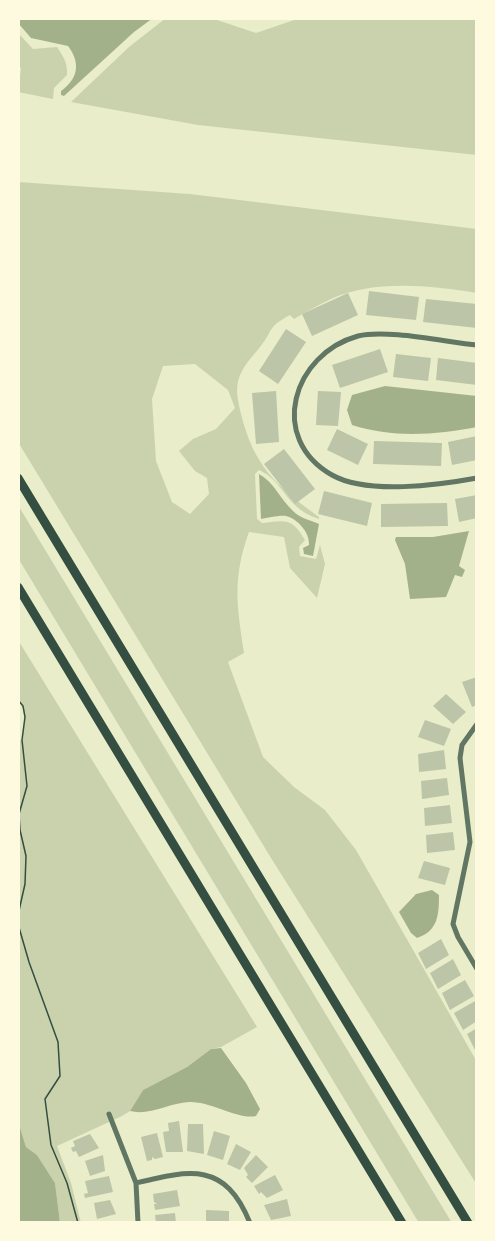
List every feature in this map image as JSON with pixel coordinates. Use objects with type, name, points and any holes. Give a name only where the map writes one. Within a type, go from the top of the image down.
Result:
[{"type":"highway","points":[[18,478],[468,1223]]},
{"type":"highway","points":[[18,586],[402,1223]]},
{"type":"street","points":[[477,345],[381,334],[361,335],[344,341],[310,366],[299,386],[295,401],[295,417],[297,434],[304,448],[333,475],[382,486],[414,487],[477,478]]},
{"type":"street","points":[[477,724],[462,745],[460,758],[470,842],[453,924],[458,938],[477,969]]},
{"type":"street","points":[[109,1114],[136,1183],[138,1223]]},
{"type":"street","points":[[136,1183],[183,1172],[209,1176],[221,1183],[242,1202],[250,1223]]},
{"type":"path","points":[[18,700],[25,717],[22,740],[27,786],[19,814],[26,856],[25,884],[18,915]]},
{"type":"path","points":[[18,924],[58,1042],[60,1076],[45,1100],[51,1145],[67,1184],[78,1223]]},
{"type":"shaded area","points":[[18,18],[153,18],[134,32],[64,96],[61,95],[61,91],[71,81],[76,70],[72,52],[68,46],[31,38],[18,23]]},
{"type":"shaded area","points":[[166,18],[211,18],[256,33],[300,18],[477,18],[477,155],[198,125],[71,102],[129,47]]},
{"type":"shaded area","points":[[18,33],[33,49],[57,47],[63,57],[67,75],[54,88],[53,99],[18,92],[21,68],[18,67]]},
{"type":"shaded area","points":[[18,182],[190,194],[477,229],[477,293],[441,288],[385,286],[348,293],[326,301],[294,319],[290,315],[277,323],[243,370],[238,382],[237,396],[246,432],[253,448],[260,461],[279,484],[319,517],[319,519],[299,508],[275,481],[259,470],[255,474],[257,519],[262,523],[283,521],[292,524],[305,540],[299,547],[300,556],[316,559],[320,545],[325,564],[317,598],[290,568],[284,537],[249,532],[238,579],[239,621],[244,653],[228,662],[263,757],[294,787],[325,810],[356,850],[477,1062],[477,1185],[271,858],[18,442]],"holes":[[[195,364],[228,390],[235,408],[216,429],[193,439],[179,451],[195,471],[207,478],[209,494],[190,514],[172,502],[156,461],[152,399],[163,366]]]},
{"type":"shaded area","points":[[385,386],[477,396],[477,427],[414,434],[383,432],[352,425],[347,410],[352,395]]},
{"type":"shaded area","points":[[259,474],[269,481],[296,513],[319,524],[313,556],[304,554],[303,548],[309,545],[309,540],[305,531],[295,520],[286,516],[261,519]]},
{"type":"shaded area","points":[[18,505],[452,1223],[419,1223],[18,558]]},
{"type":"shaded area","points":[[469,531],[459,566],[465,570],[462,577],[455,575],[446,597],[410,599],[405,564],[395,540],[396,537],[433,537]]},
{"type":"shaded area","points":[[18,640],[257,1027],[221,1047],[211,1049],[187,1067],[143,1090],[130,1111],[122,1116],[57,1146],[71,1183],[81,1223],[60,1223],[55,1183],[37,1155],[26,1147],[18,1121],[18,741],[22,740],[24,719],[23,709],[18,700]]},
{"type":"shaded area","points":[[432,890],[439,895],[436,921],[429,931],[417,938],[411,933],[399,912],[416,894]]},
{"type":"shaded area","points":[[221,1048],[246,1083],[260,1109],[256,1116],[249,1117],[197,1102],[152,1111],[130,1111],[143,1090],[187,1067],[211,1049]]},
{"type":"shaded area","points":[[18,1121],[26,1147],[37,1155],[55,1183],[60,1223],[18,1223]]},
{"type":"building","points":[[369,291],[419,297],[416,320],[366,315]]},
{"type":"building","points":[[348,293],[358,315],[312,336],[302,314]]},
{"type":"building","points":[[426,299],[477,304],[477,328],[423,322]]},
{"type":"building","points":[[286,329],[306,342],[278,384],[259,371]]},
{"type":"building","points":[[380,349],[388,372],[340,388],[332,365]]},
{"type":"building","points":[[396,354],[431,358],[428,381],[393,377]]},
{"type":"building","points":[[438,358],[477,363],[477,385],[436,380]]},
{"type":"building","points":[[276,391],[279,442],[256,444],[252,393]]},
{"type":"building","points":[[318,391],[341,392],[338,426],[316,425]]},
{"type":"building","points":[[337,429],[368,444],[358,465],[327,450]]},
{"type":"building","points":[[477,436],[477,460],[452,465],[448,442]]},
{"type":"building","points":[[374,441],[442,443],[441,466],[373,464]]},
{"type":"building","points":[[284,449],[315,489],[295,504],[264,464]]},
{"type":"building","points":[[324,491],[372,503],[367,526],[318,514]]},
{"type":"building","points":[[477,495],[477,518],[459,522],[455,499]]},
{"type":"building","points":[[447,503],[448,526],[381,527],[381,504]]},
{"type":"building","points":[[477,677],[477,705],[472,707],[462,682]]},
{"type":"building","points":[[446,694],[466,712],[453,724],[433,706]]},
{"type":"building","points":[[425,720],[451,729],[444,746],[418,737]]},
{"type":"building","points":[[444,750],[446,769],[419,772],[418,754]]},
{"type":"building","points":[[447,778],[449,795],[422,799],[421,781]]},
{"type":"building","points":[[450,805],[452,823],[425,826],[424,808]]},
{"type":"building","points":[[453,832],[455,850],[427,853],[426,835]]},
{"type":"building","points":[[424,861],[450,868],[445,885],[418,878]]},
{"type":"building","points":[[441,939],[449,955],[426,969],[418,953]]},
{"type":"building","points":[[453,959],[461,975],[438,989],[430,973]]},
{"type":"building","points":[[465,980],[474,996],[450,1010],[442,993]]},
{"type":"building","points":[[477,1000],[477,1021],[463,1030],[454,1013]]},
{"type":"building","points":[[477,1028],[477,1049],[475,1050],[467,1034]]},
{"type":"building","points":[[179,1121],[183,1152],[166,1152],[163,1132],[169,1131],[168,1123]]},
{"type":"building","points":[[188,1124],[203,1124],[204,1154],[187,1151]]},
{"type":"building","points":[[214,1131],[230,1136],[223,1160],[207,1155]]},
{"type":"building","points":[[157,1133],[163,1157],[155,1159],[152,1157],[152,1160],[147,1161],[141,1137]]},
{"type":"building","points":[[90,1134],[99,1148],[79,1157],[71,1148],[75,1146],[73,1141]]},
{"type":"building","points":[[236,1144],[251,1152],[240,1170],[227,1164]]},
{"type":"building","points":[[103,1155],[105,1171],[90,1176],[85,1161]]},
{"type":"building","points":[[256,1155],[268,1167],[252,1183],[246,1177],[248,1175],[244,1168]]},
{"type":"building","points":[[275,1175],[283,1190],[267,1198],[261,1192],[259,1194],[254,1186]]},
{"type":"building","points":[[109,1176],[113,1192],[85,1198],[84,1194],[88,1193],[85,1181]]},
{"type":"building","points":[[177,1190],[180,1206],[155,1210],[154,1204],[157,1204],[154,1202],[153,1194]]},
{"type":"building","points":[[287,1199],[291,1216],[271,1220],[264,1205]]},
{"type":"building","points":[[110,1200],[116,1214],[97,1219],[94,1203]]},
{"type":"building","points":[[206,1210],[229,1211],[229,1223],[206,1223]]},
{"type":"building","points":[[175,1213],[176,1223],[156,1223],[155,1215]]}]
